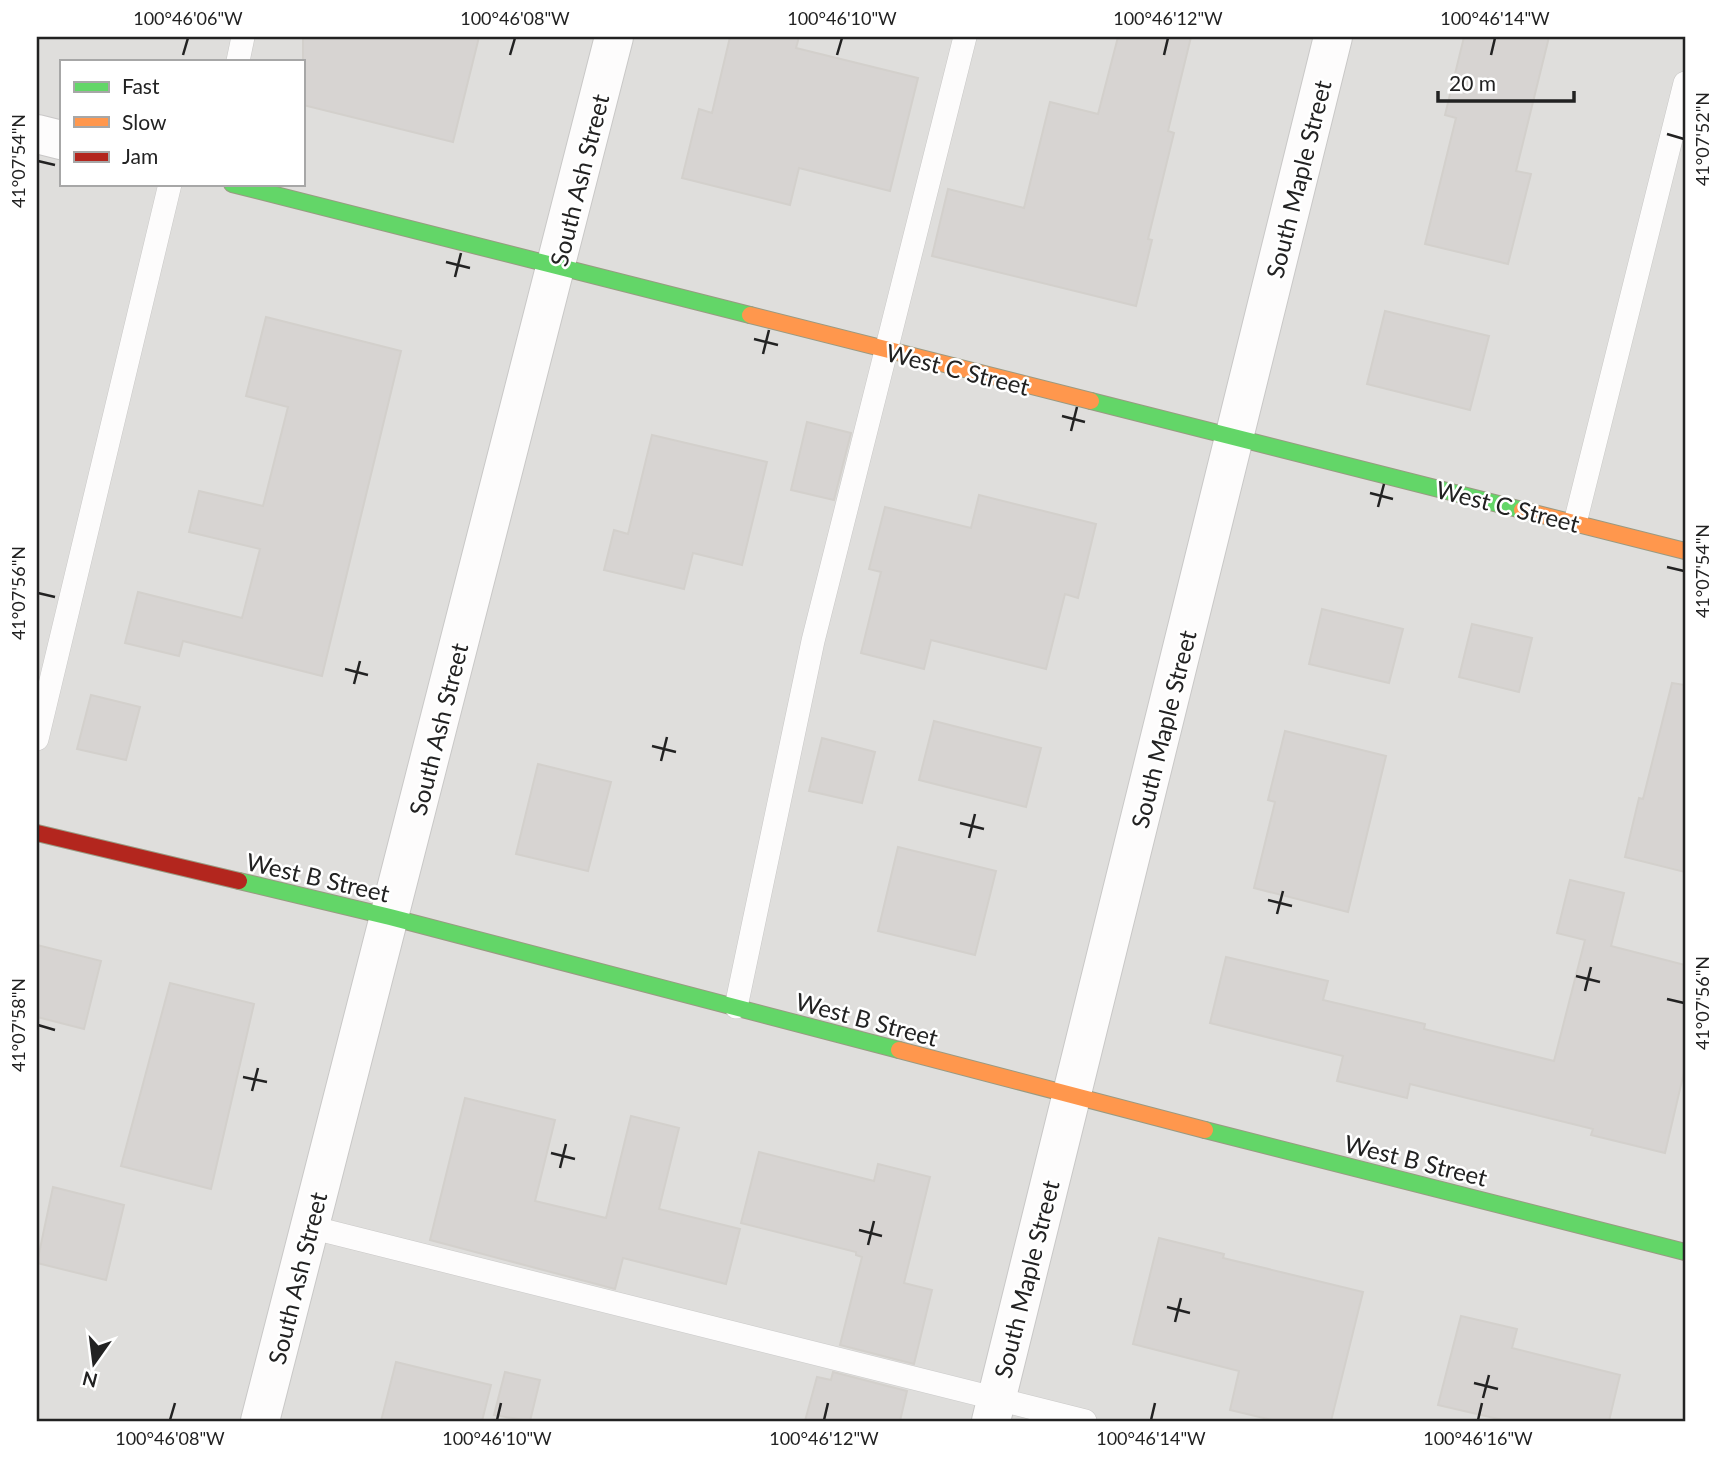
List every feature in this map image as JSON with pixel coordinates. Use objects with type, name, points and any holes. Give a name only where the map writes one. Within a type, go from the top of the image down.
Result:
[{"type":"street","name":"South Ash Street","points":[[260,1421],[614,37]]},
{"type":"street","name":"South Maple Street","points":[[994,1410],[1333,37]]},
{"type":"street","points":[[37,134],[60,140]]},
{"type":"street","name":"West C Street","points":[[240,186],[1685,551]]},
{"type":"street","name":"West B Street","points":[[37,833],[390,917],[1072,1097],[1685,1252]]},
{"type":"lane","points":[[238,60],[243,37]]},
{"type":"lane","points":[[736,1007],[813,640],[965,37]]},
{"type":"lane","points":[[1575,523],[1685,83]]},
{"type":"lane","points":[[37,739],[170,186]]},
{"type":"lane","points":[[310,1227],[994,1410],[1085,1421]]},
{"type":"shaded area","points":[[37,37],[1685,37],[1685,1421],[37,1421]]},
{"type":"building","points":[[303,37],[479,37],[453,142],[304,105]]},
{"type":"building","points":[[730,37],[799,37],[796,48],[918,78],[890,191],[799,168],[790,205],[682,178],[699,109],[712,113]]},
{"type":"building","points":[[1118,37],[1191,37],[1168,131],[1174,133],[1148,239],[1152,240],[1136,306],[932,256],[948,189],[1024,208],[1050,102],[1098,114]]},
{"type":"building","points":[[1464,37],[1549,37],[1516,171],[1531,174],[1508,264],[1425,244],[1456,118],[1445,115]]},
{"type":"building","points":[[1385,311],[1489,336],[1470,410],[1367,384]]},
{"type":"building","points":[[266,317],[401,351],[322,676],[183,641],[179,656],[125,643],[138,592],[242,618],[260,549],[189,532],[199,491],[263,506],[288,407],[246,396]]},
{"type":"building","points":[[807,422],[851,433],[834,500],[791,490]]},
{"type":"building","points":[[652,435],[767,462],[742,565],[693,553],[684,589],[604,570],[614,530],[628,534]]},
{"type":"building","points":[[979,495],[1096,524],[1078,598],[1065,594],[1046,669],[931,640],[924,669],[861,653],[881,572],[869,569],[885,507],[971,528]]},
{"type":"building","points":[[1322,609],[1403,629],[1389,683],[1309,664]]},
{"type":"building","points":[[1472,624],[1532,638],[1519,692],[1459,677]]},
{"type":"building","points":[[1672,683],[1685,685],[1685,872],[1625,857],[1639,798],[1643,799]]},
{"type":"building","points":[[91,695],[140,707],[126,760],[77,749]]},
{"type":"building","points":[[934,721],[1041,748],[1026,807],[919,780]]},
{"type":"building","points":[[1285,731],[1386,756],[1348,912],[1254,888],[1275,802],[1268,800]]},
{"type":"building","points":[[822,738],[875,752],[862,803],[809,791]]},
{"type":"building","points":[[538,764],[611,782],[588,871],[516,854]]},
{"type":"building","points":[[898,847],[996,871],[975,955],[878,931]]},
{"type":"building","points":[[1570,880],[1624,893],[1611,946],[1685,965],[1685,1068],[1665,1153],[1591,1135],[1593,1129],[1410,1084],[1407,1098],[1337,1081],[1343,1056],[1210,1023],[1226,957],[1328,981],[1323,1000],[1425,1024],[1424,1029],[1554,1061],[1585,940],[1557,933]]},
{"type":"building","points":[[37,945],[101,961],[84,1029],[37,1017]]},
{"type":"building","points":[[170,983],[254,1004],[211,1189],[121,1166]]},
{"type":"building","points":[[465,1098],[555,1120],[535,1201],[606,1218],[631,1116],[679,1128],[659,1209],[740,1229],[726,1284],[623,1258],[615,1289],[430,1240]]},
{"type":"building","points":[[759,1152],[874,1181],[878,1164],[930,1177],[904,1283],[932,1290],[914,1364],[840,1345],[862,1257],[856,1255],[856,1252],[741,1223]]},
{"type":"building","points":[[53,1187],[124,1205],[106,1280],[37,1263]]},
{"type":"building","points":[[1159,1238],[1224,1254],[1223,1258],[1363,1292],[1331,1421],[1276,1421],[1230,1410],[1239,1371],[1133,1344]]},
{"type":"building","points":[[1461,1316],[1517,1329],[1512,1348],[1620,1375],[1609,1421],[1507,1421],[1438,1405]]},
{"type":"building","points":[[396,1362],[491,1385],[482,1421],[381,1421]]},
{"type":"building","points":[[505,1372],[540,1380],[530,1421],[494,1415]]},
{"type":"building","points":[[833,1372],[907,1391],[900,1421],[805,1421],[817,1377],[831,1380]]},
{"type":"traffic: fast","points":[[240,186],[750,315]]},
{"type":"traffic: fast","points":[[1091,401],[1522,510]]},
{"type":"traffic: fast","points":[[239,881],[390,917],[899,1050]]},
{"type":"traffic: fast","points":[[1205,1130],[1685,1252]]},
{"type":"traffic: slow","points":[[750,315],[1091,401]]},
{"type":"traffic: slow","points":[[1522,510],[1685,551]]},
{"type":"traffic: slow","points":[[899,1050],[1205,1130]]},
{"type":"traffic: jam","points":[[37,833],[239,881]]}]
